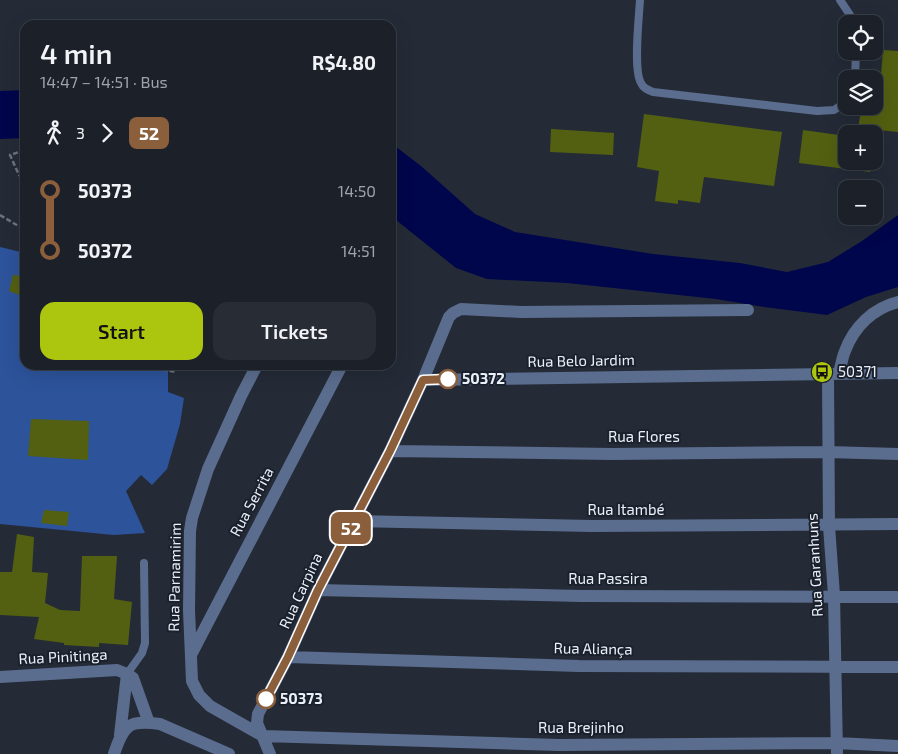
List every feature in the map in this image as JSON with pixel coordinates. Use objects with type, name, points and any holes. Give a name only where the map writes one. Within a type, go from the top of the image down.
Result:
[{"type":"street","name":"Rua Garanhuns","points":[[837,749],[834,595],[829,526],[827,452],[834,374],[844,351],[864,320],[876,311],[898,302]]},
{"type":"street","points":[[423,380],[449,317],[461,309],[520,312],[748,310]]},
{"type":"street","name":"Rua Parnamirim","points":[[254,370],[208,469],[192,518],[190,532],[191,655],[192,681],[203,700],[218,712],[263,736]]},
{"type":"street","name":"Rua Serrita","points":[[191,655],[339,370]]},
{"type":"street","name":"Rua Belo Jardim","points":[[423,380],[898,373]]},
{"type":"street","name":"Rua Carpina","points":[[270,754],[257,723],[258,714],[288,657],[318,590],[390,451],[423,380]]},
{"type":"street","name":"Rua Flores","points":[[390,451],[612,454],[827,452],[898,454]]},
{"type":"street","name":"Rua Itambé","points":[[354,521],[592,526],[829,526],[898,524]]},
{"type":"street","name":"Rua Passira","points":[[318,590],[581,596],[898,596]]},
{"type":"street","name":"Rua Aliança","points":[[288,657],[579,666],[898,667]]},
{"type":"street","name":"Rua Pinitinga","points":[[0,677],[117,670],[133,678],[149,722]]},
{"type":"street","name":"Rua Pinitinga","points":[[114,754],[120,735],[127,674]]},
{"type":"street","points":[[120,735],[127,727],[136,723],[149,722],[160,724],[229,754]]},
{"type":"street","name":"Rua Brejinho","points":[[263,736],[559,745],[837,749],[898,746]]},
{"type":"lane","points":[[640,0],[639,78],[644,87],[653,92],[817,111],[834,110],[838,108]]},
{"type":"lane","points":[[840,0],[850,15]]},
{"type":"lane","points":[[127,674],[142,653],[145,643],[144,563]]},
{"type":"path","points":[[20,152],[10,155],[20,176]]},
{"type":"path","points":[[0,215],[20,227]]},
{"type":"path","points":[[166,370],[176,372]]},
{"type":"shaded area","points":[[20,90],[20,138],[0,139],[0,91]]},
{"type":"shaded area","points":[[396,147],[421,166],[475,214],[515,232],[653,254],[740,263],[787,272],[828,262],[862,241],[898,215],[898,287],[866,297],[827,315],[716,299],[567,283],[487,279],[456,268],[396,220]]},
{"type":"shaded area","points":[[0,247],[20,252],[20,370],[168,370],[168,392],[184,398],[180,424],[167,469],[152,485],[141,475],[126,491],[145,533],[114,535],[0,524]]},
{"type":"building","points":[[883,50],[898,51],[898,132],[883,130],[883,125],[859,125],[860,115],[883,115],[883,70],[881,70]]},
{"type":"building","points":[[644,114],[782,132],[774,186],[704,177],[700,203],[678,200],[678,204],[655,201],[659,171],[637,167]]},
{"type":"building","points":[[551,129],[614,133],[613,155],[550,152]]},
{"type":"building","points":[[803,130],[838,135],[838,168],[799,163]]},
{"type":"building","points":[[854,170],[870,170],[870,172]]},
{"type":"building","points":[[13,275],[20,276],[19,295],[9,291]]},
{"type":"building","points":[[31,419],[89,421],[88,460],[28,456]]},
{"type":"building","points":[[44,510],[69,512],[67,526],[41,523]]},
{"type":"building","points":[[17,534],[34,537],[32,572],[48,573],[45,603],[60,610],[80,611],[82,556],[117,556],[114,599],[132,602],[128,645],[99,643],[99,647],[64,645],[64,643],[34,639],[39,617],[0,615],[0,572],[12,572]]},
{"type":"bus line","name":"52","points":[[266,699],[288,657],[318,590],[390,451],[423,380],[448,379]]},
{"type":"place","name":"50371","points":[[822,372]]},
{"type":"place","name":"50372","points":[[448,379]]},
{"type":"place","name":"50373","points":[[266,699]]}]
